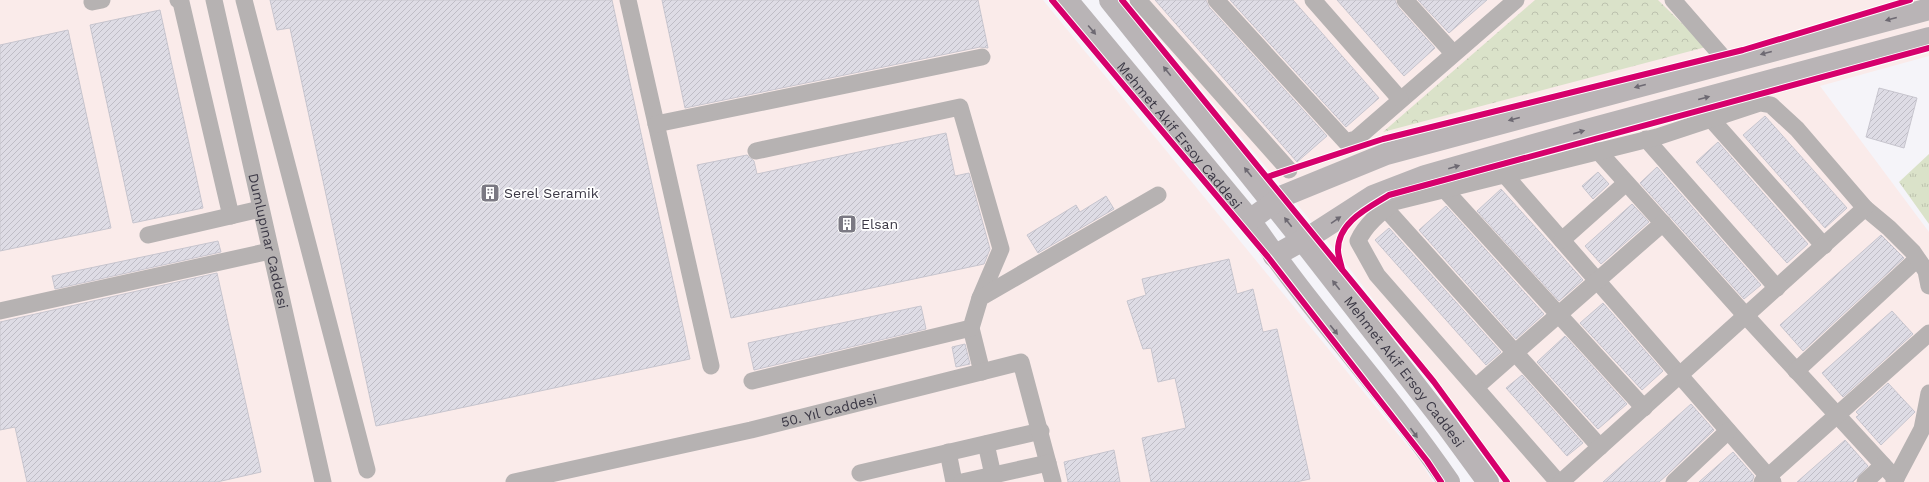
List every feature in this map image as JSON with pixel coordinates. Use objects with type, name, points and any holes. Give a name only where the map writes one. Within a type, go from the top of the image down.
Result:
[{"type":"main road","name":"Mehmet Akif Ersoy Caddesi","points":[[1067,0],[1250,220],[1274,256],[1401,415],[1449,482]]},
{"type":"main road","name":"Mehmet Akif Ersoy Caddesi","points":[[1110,0],[1303,241],[1447,426],[1488,482]]},
{"type":"main road","points":[[1250,220],[1283,196],[1386,154],[1929,9]]},
{"type":"main road","points":[[1274,256],[1303,241],[1373,196],[1425,176],[1590,129],[1929,38]]},
{"type":"street","points":[[178,0],[181,2],[231,216]]},
{"type":"street","name":"Dumlupınar Caddesi","points":[[214,0],[260,210],[323,482]]},
{"type":"street","points":[[244,0],[368,470]]},
{"type":"street","points":[[628,0],[711,366]]},
{"type":"street","points":[[1138,0],[1289,170]]},
{"type":"street","points":[[1216,0],[1346,142],[1356,139],[1453,53],[1498,6],[1516,0]]},
{"type":"street","points":[[1313,0],[1400,99]]},
{"type":"street","points":[[1405,0],[1453,53]]},
{"type":"street","points":[[1673,0],[1728,63]]},
{"type":"street","points":[[656,124],[982,57]]},
{"type":"street","points":[[1865,208],[1680,377],[1559,482],[1377,274],[1358,241],[1369,224],[1385,208],[1394,202],[1646,139],[1760,103],[1771,105],[1797,129],[1865,208],[1890,228],[1926,271],[1929,286]]},
{"type":"street","points":[[756,151],[960,107],[1001,249],[980,298],[971,328],[982,372]]},
{"type":"street","points":[[1711,119],[1824,246]]},
{"type":"street","points":[[1646,139],[1777,288]]},
{"type":"street","points":[[1598,151],[1746,316],[1883,465],[1895,481],[1922,429],[1929,393]]},
{"type":"street","points":[[1504,174],[1728,431],[1768,480],[1929,333]]},
{"type":"street","points":[[1562,240],[1626,183]]},
{"type":"street","points":[[1444,189],[1644,408]]},
{"type":"street","points":[[980,298],[1158,195]]},
{"type":"street","points":[[1385,208],[1600,447]]},
{"type":"street","points":[[148,235],[260,210]]},
{"type":"street","points":[[1476,387],[1596,280],[1663,223]]},
{"type":"street","points":[[0,311],[270,251]]},
{"type":"street","points":[[1796,371],[1917,259]]},
{"type":"street","points":[[752,382],[971,328]]},
{"type":"street","name":"50. Yıl Caddesi","points":[[514,482],[751,430],[1021,362],[1053,482]]},
{"type":"street","points":[[860,473],[1040,431]]},
{"type":"street","points":[[1674,482],[1728,431]]},
{"type":"street","points":[[986,444],[993,475]]},
{"type":"street","points":[[948,452],[954,482]]},
{"type":"street","points":[[962,482],[1048,463]]},
{"type":"street","points":[[1865,482],[1883,465]]},
{"type":"shaded area","points":[[0,0],[1043,0],[1420,461],[1433,482],[0,482]]},
{"type":"shaded area","points":[[1128,0],[1929,0],[1929,56],[1820,86],[1929,232],[1929,482],[1511,482],[1487,448],[1343,260]]},
{"type":"green space","points":[[1535,0],[1658,0],[1706,47],[1383,132]]},
{"type":"green space","points":[[1929,154],[1929,224],[1899,182]]},
{"type":"building","name":"Serel Seramik","points":[[270,0],[612,0],[690,359],[376,426],[290,28],[277,30]]},
{"type":"building","points":[[662,0],[978,0],[988,48],[980,47],[685,108]]},
{"type":"building","points":[[1155,0],[1206,0],[1209,7],[1327,136],[1297,162]]},
{"type":"building","points":[[1230,0],[1293,0],[1379,98],[1346,127]]},
{"type":"building","points":[[1337,0],[1395,0],[1398,7],[1435,48],[1404,76]]},
{"type":"building","points":[[1418,0],[1487,0],[1449,33]]},
{"type":"building","points":[[160,10],[203,208],[133,223],[90,25]]},
{"type":"building","points":[[68,30],[111,228],[0,251],[0,45]]},
{"type":"building","points":[[1879,88],[1917,98],[1904,148],[1866,137]]},
{"type":"building","points":[[1765,116],[1847,208],[1825,228],[1743,135]]},
{"type":"building","name":"Elsan","points":[[946,133],[955,176],[969,173],[990,249],[984,264],[731,318],[697,165],[747,155],[754,161],[757,174]]},
{"type":"building","points":[[1718,142],[1808,244],[1787,263],[1696,162]]},
{"type":"building","points":[[1657,167],[1761,285],[1744,299],[1640,183]]},
{"type":"building","points":[[1598,172],[1609,184],[1593,199],[1582,186]]},
{"type":"building","points":[[1501,189],[1583,280],[1559,301],[1477,211]]},
{"type":"building","points":[[1106,196],[1114,209],[1038,253],[1027,235],[1076,205],[1080,212]]},
{"type":"building","points":[[1632,204],[1649,222],[1601,264],[1585,246]]},
{"type":"building","points":[[1446,206],[1544,314],[1516,339],[1419,230]]},
{"type":"building","points":[[1389,228],[1501,352],[1486,365],[1375,240]]},
{"type":"building","points":[[1881,235],[1904,258],[1803,351],[1780,325]]},
{"type":"building","points":[[218,241],[221,252],[55,289],[52,276]]},
{"type":"building","points":[[1229,259],[1237,294],[1253,289],[1263,332],[1277,329],[1310,479],[1296,482],[1151,482],[1142,438],[1186,428],[1175,378],[1158,382],[1151,348],[1143,349],[1127,301],[1146,295],[1142,279]]},
{"type":"building","points":[[217,273],[261,472],[217,482],[27,482],[15,427],[0,430],[0,322]]},
{"type":"building","points":[[1603,303],[1663,371],[1642,390],[1580,323]]},
{"type":"building","points":[[921,306],[926,329],[754,370],[748,343]]},
{"type":"building","points":[[1892,311],[1913,334],[1843,397],[1822,373]]},
{"type":"building","points":[[1565,336],[1627,404],[1598,429],[1537,362]]},
{"type":"building","points":[[965,344],[970,364],[956,367],[952,347]]},
{"type":"building","points":[[1522,375],[1583,443],[1567,456],[1506,388]]},
{"type":"building","points":[[1888,383],[1915,412],[1881,445],[1856,417],[1859,415],[1856,412]]},
{"type":"building","points":[[1691,404],[1714,430],[1667,475],[1659,482],[1603,482]]},
{"type":"building","points":[[1845,440],[1868,466],[1853,482],[1797,482]]},
{"type":"building","points":[[1114,450],[1120,482],[1068,482],[1064,462]]},
{"type":"building","points":[[1733,452],[1754,476],[1752,482],[1699,482]]},
{"type":"cycle path","points":[[1052,0],[1268,257],[1427,461],[1441,482]]},
{"type":"cycle path","points":[[1122,0],[1434,382],[1507,482]]},
{"type":"cycle path","points":[[1267,177],[1383,139],[1743,50],[1910,0]]},
{"type":"cycle path","points":[[1342,269],[1338,250],[1339,240],[1343,231],[1356,217],[1389,195],[1929,48]]},
{"type":"place","name":"Serel Seramik","points":[[490,193]]},
{"type":"place","name":"Elsan","points":[[847,224]]}]
